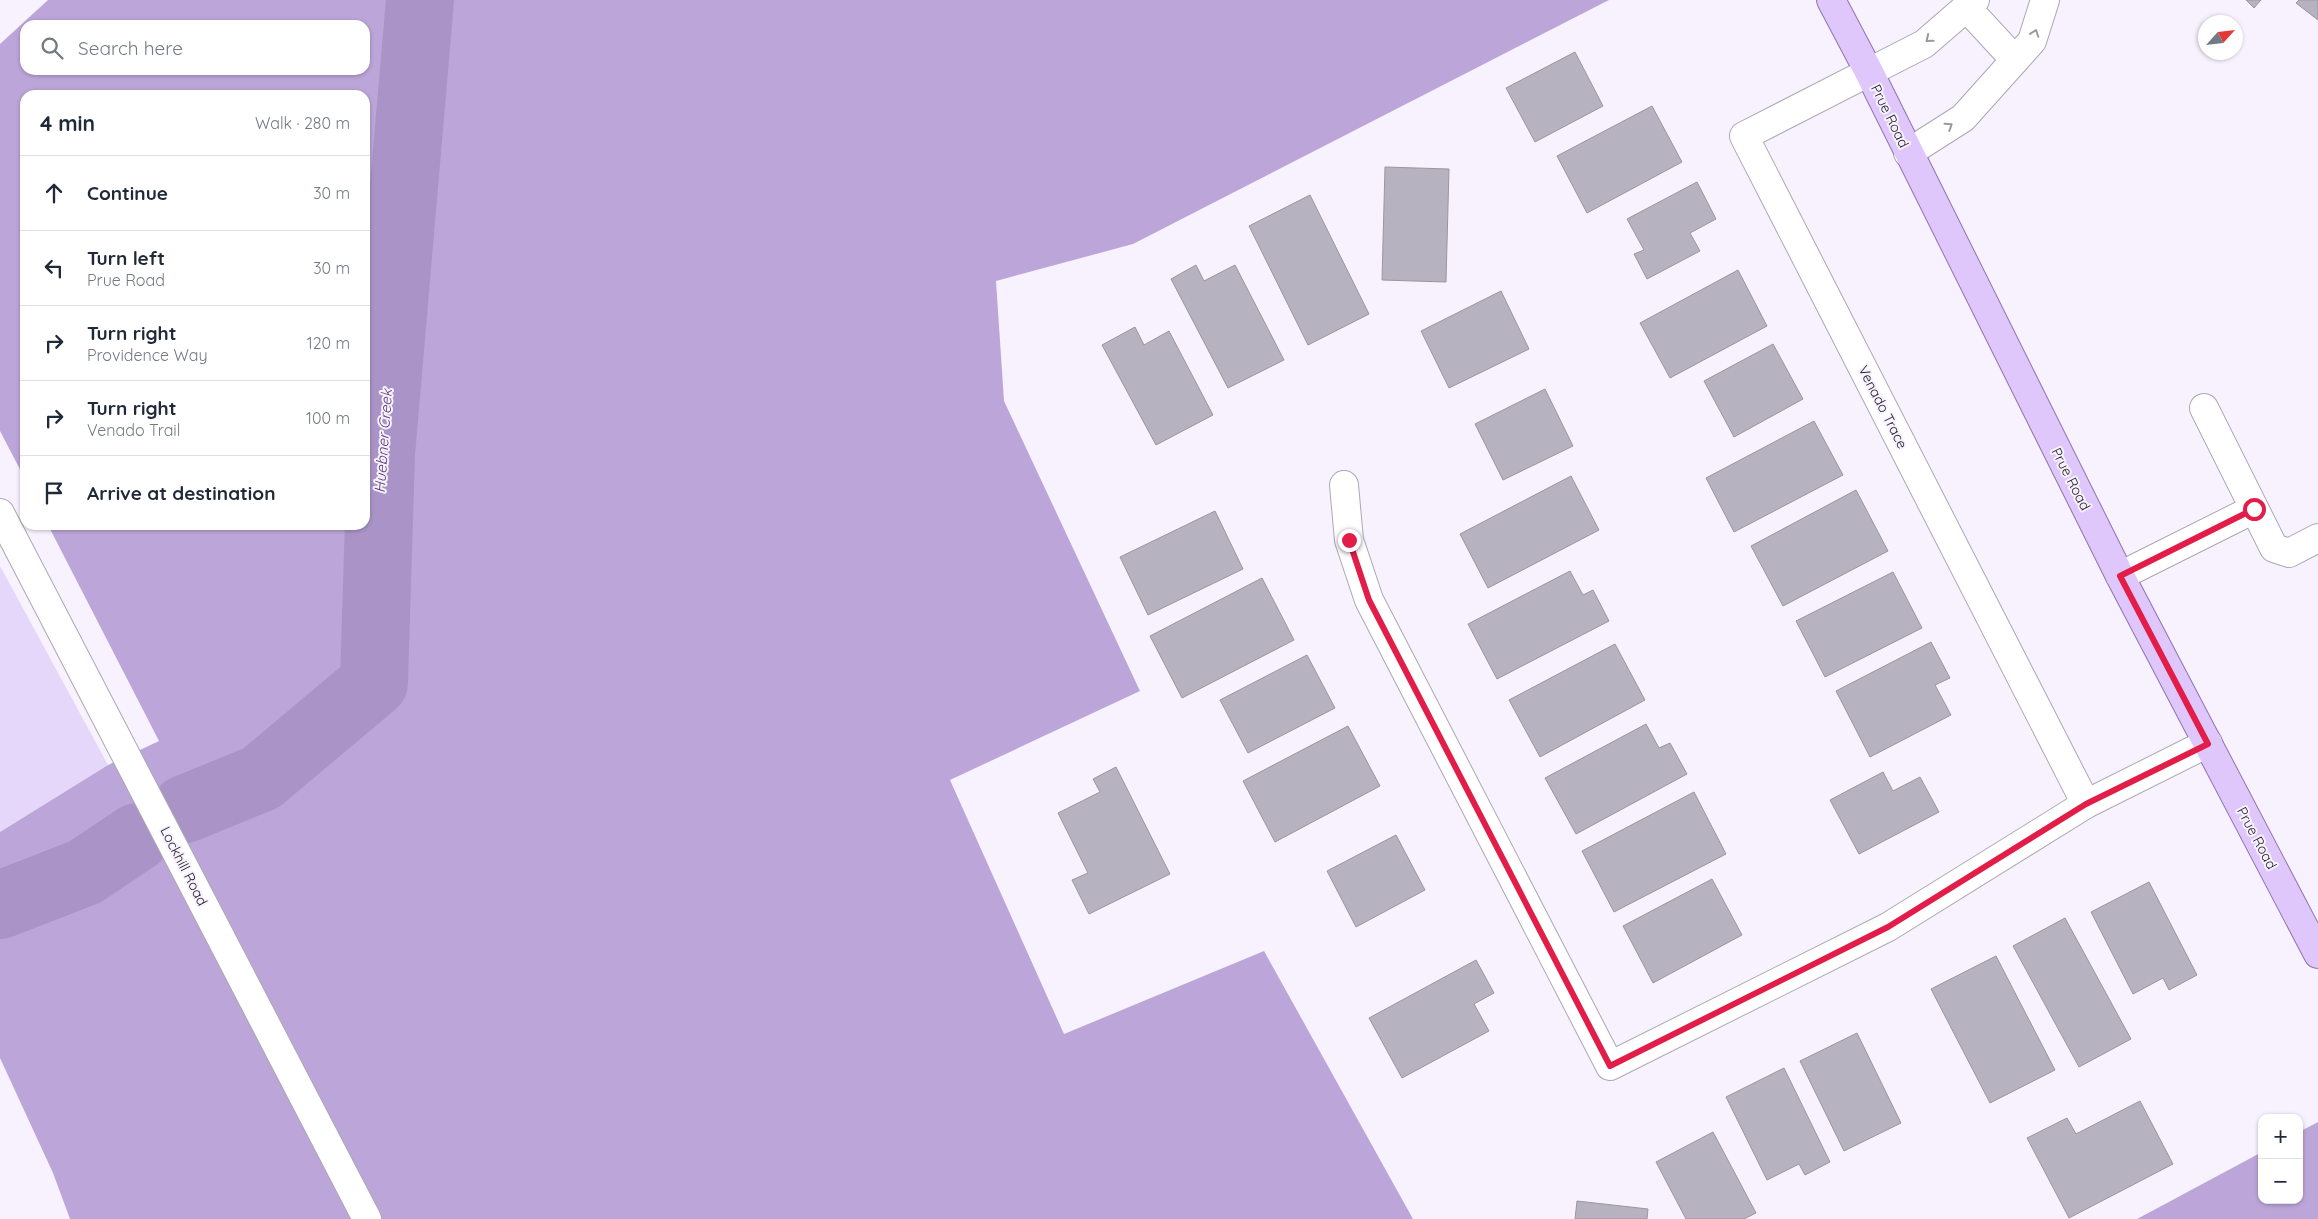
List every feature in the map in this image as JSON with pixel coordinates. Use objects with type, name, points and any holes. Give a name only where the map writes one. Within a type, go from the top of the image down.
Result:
[{"type":"main road","name":"Prue Road","points":[[1831,0],[1869,72],[2120,576],[2318,954]]},
{"type":"street","points":[[1908,153],[1963,118],[2032,41],[2046,0]]},
{"type":"street","points":[[1869,72],[1924,44],[1970,4],[2015,60]]},
{"type":"street","name":"Venado Trace","points":[[1869,72],[1744,136],[2086,804]]},
{"type":"street","points":[[2204,408],[2274,548],[2289,553],[2318,538]]},
{"type":"street","points":[[1344,485],[1349,540],[1369,600],[1610,1066],[1888,927],[2086,804],[2208,744]]},
{"type":"street","points":[[2120,576],[2254,509]]},
{"type":"street","name":"Lockhill Road","points":[[0,513],[367,1219]]},
{"type":"shaded area","points":[[48,0],[1609,0],[1133,244],[996,281],[1004,401],[1140,691],[950,780],[1064,1034],[1264,951],[1413,1219],[70,1219],[53,1173],[0,1058],[0,832],[108,765],[159,741],[51,530],[370,530],[370,90],[20,90],[20,469],[0,431],[0,44],[20,26],[20,75],[370,75],[370,20],[26,20]]},
{"type":"shaded area","points":[[0,566],[108,765],[0,832]]},
{"type":"shaded area","points":[[2318,1122],[2318,1219],[2137,1219],[2258,1154],[2258,1204],[2303,1204],[2303,1130]]},
{"type":"building","points":[[2246,0],[2261,0],[2254,8]]},
{"type":"building","points":[[2299,0],[2318,0],[2318,20],[2296,3]]},
{"type":"building","points":[[1575,52],[1603,106],[1535,142],[1506,88]]},
{"type":"building","points":[[1652,106],[1682,162],[1587,213],[1557,156]]},
{"type":"building","points":[[1385,167],[1449,169],[1446,282],[1382,280]]},
{"type":"building","points":[[1697,182],[1716,219],[1690,233],[1700,251],[1647,279],[1634,254],[1644,250],[1627,219]]},
{"type":"building","points":[[1310,195],[1369,314],[1308,345],[1249,226]]},
{"type":"building","points":[[1196,265],[1204,281],[1235,265],[1284,360],[1228,388],[1171,279]]},
{"type":"building","points":[[1738,270],[1767,326],[1670,378],[1640,323]]},
{"type":"building","points":[[1501,291],[1529,349],[1449,388],[1421,331]]},
{"type":"building","points":[[1135,327],[1144,345],[1169,331],[1213,415],[1156,445],[1102,345]]},
{"type":"building","points":[[1773,344],[1803,399],[1734,437],[1704,381]]},
{"type":"building","points":[[1545,389],[1573,446],[1503,480],[1475,424]]},
{"type":"building","points":[[1814,421],[1843,475],[1734,532],[1706,478]]},
{"type":"building","points":[[1571,476],[1599,530],[1488,588],[1460,534]]},
{"type":"building","points":[[1856,490],[1888,551],[1783,606],[1751,546]]},
{"type":"building","points":[[1215,511],[1243,569],[1148,615],[1120,557]]},
{"type":"building","points":[[1570,571],[1583,595],[1593,590],[1609,621],[1497,679],[1468,624]]},
{"type":"building","points":[[1893,572],[1922,628],[1825,677],[1796,621]]},
{"type":"building","points":[[1262,578],[1294,640],[1182,698],[1150,636]]},
{"type":"building","points":[[1931,642],[1950,678],[1935,685],[1951,715],[1870,757],[1836,691]]},
{"type":"building","points":[[1615,644],[1645,700],[1540,757],[1509,700]]},
{"type":"building","points":[[1307,655],[1335,708],[1248,753],[1220,700]]},
{"type":"building","points":[[1646,724],[1659,748],[1670,743],[1687,774],[1576,834],[1545,778]]},
{"type":"building","points":[[1348,726],[1380,786],[1275,842],[1243,781]]},
{"type":"building","points":[[1116,767],[1170,874],[1089,914],[1072,880],[1088,873],[1058,813],[1100,792],[1093,779]]},
{"type":"building","points":[[1883,772],[1893,791],[1920,777],[1939,812],[1859,854],[1830,800]]},
{"type":"building","points":[[1694,792],[1726,854],[1614,912],[1582,851]]},
{"type":"building","points":[[1396,835],[1425,890],[1356,927],[1327,871]]},
{"type":"building","points":[[1712,879],[1742,935],[1653,983],[1623,926]]},
{"type":"building","points":[[2149,882],[2197,975],[2169,990],[2163,978],[2133,994],[2091,912]]},
{"type":"building","points":[[2065,918],[2131,1039],[2079,1067],[2013,946]]},
{"type":"building","points":[[1996,956],[2055,1070],[1990,1103],[1931,989]]},
{"type":"building","points":[[1476,960],[1494,993],[1474,1004],[1489,1031],[1402,1078],[1369,1018]]},
{"type":"building","points":[[1857,1033],[1901,1123],[1844,1151],[1800,1061]]},
{"type":"building","points":[[1784,1068],[1830,1162],[1805,1175],[1799,1164],[1767,1180],[1726,1097]]},
{"type":"building","points":[[2140,1101],[2173,1164],[2069,1218],[2027,1138],[2067,1118],[2076,1134]]},
{"type":"building","points":[[1713,1132],[1756,1213],[1744,1219],[1686,1219],[1656,1162]]},
{"type":"building","points":[[1577,1201],[1648,1209],[1647,1219],[1575,1219]]},
{"type":"waterway","name":"Huebner Creek","points":[[185,809],[261,778],[374,683],[381,454],[420,0]]},
{"type":"waterway","name":"Huebner Creek","points":[[0,905],[85,872],[137,837]]},
{"type":"route","points":[[1349,540],[1369,600],[1610,1066],[1888,927],[2086,804],[2208,744],[2120,576],[2254,509]]}]
